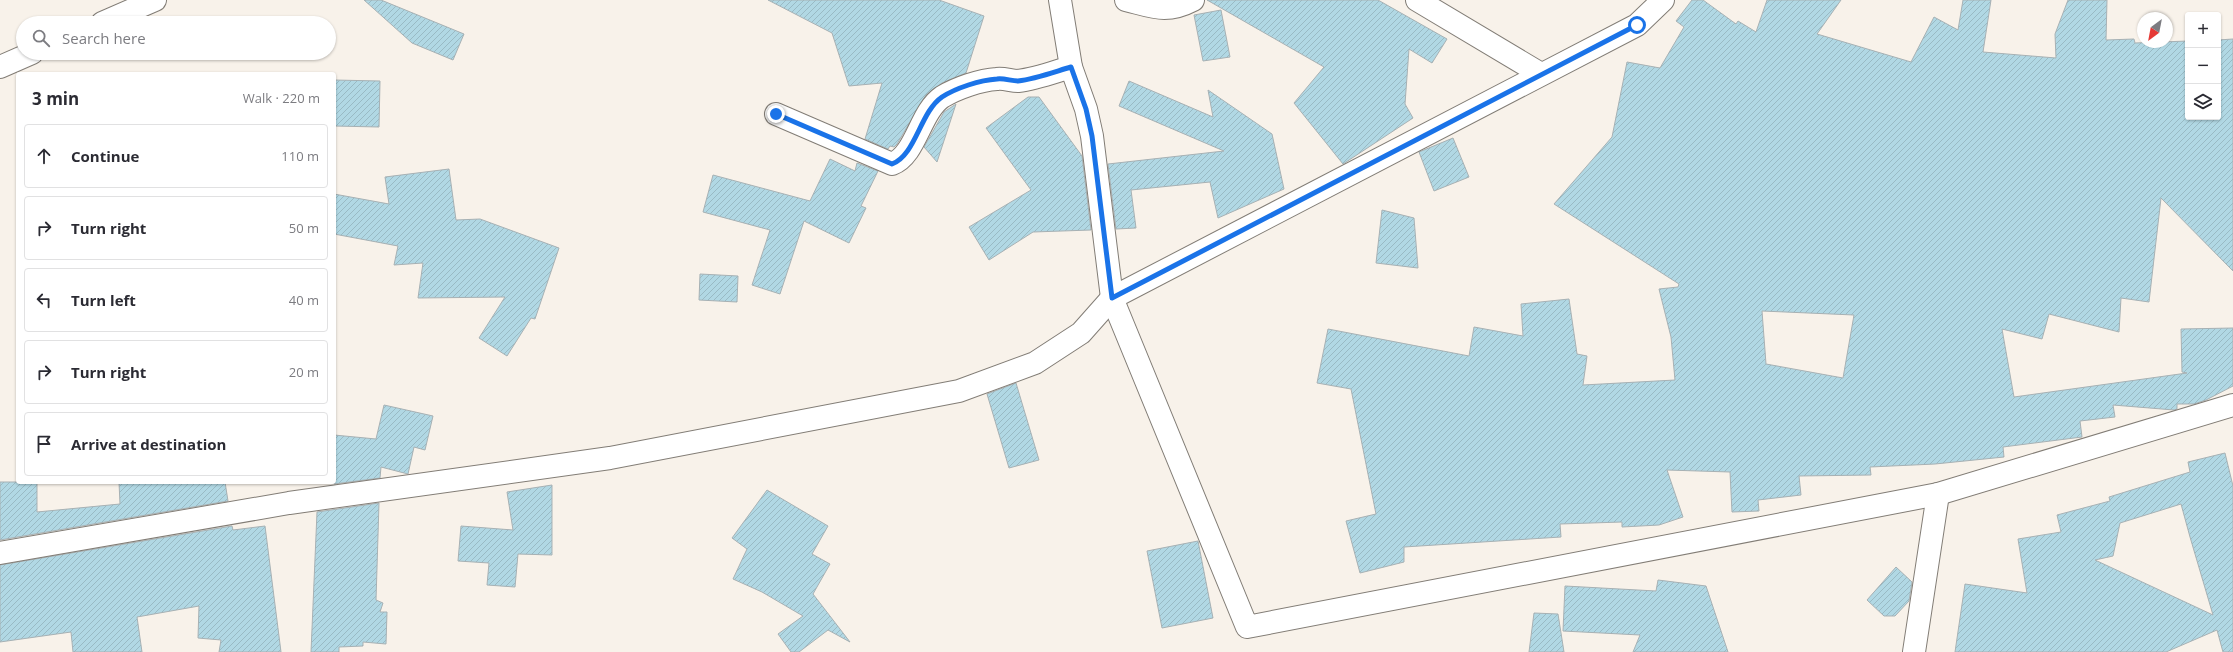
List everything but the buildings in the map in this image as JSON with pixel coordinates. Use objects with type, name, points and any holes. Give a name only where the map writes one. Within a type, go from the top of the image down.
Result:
[{"type":"street","points":[[118,16],[155,0]]},
{"type":"street","points":[[1060,0],[1071,67],[1086,109],[1092,136],[1112,298],[1247,627],[1938,494],[2233,405]]},
{"type":"street","points":[[1126,0],[1161,9],[1178,8],[1193,0]]},
{"type":"street","points":[[1417,0],[1541,74]]},
{"type":"street","points":[[0,553],[288,503],[610,458],[959,391],[1035,363],[1081,333],[1112,298],[1637,25],[1663,0]]},
{"type":"street","points":[[0,67],[16,60]]},
{"type":"street","points":[[776,114],[892,164],[898,162],[905,155],[930,110],[942,98],[960,89],[997,79],[1018,81],[1071,67]]},
{"type":"street","points":[[1914,652],[1938,494]]},
{"type":"route","points":[[776,114],[892,164],[898,162],[905,155],[930,110],[942,98],[960,89],[978,83],[997,79],[1018,81],[1071,67],[1086,109],[1092,136],[1112,298],[1637,25]]}]
